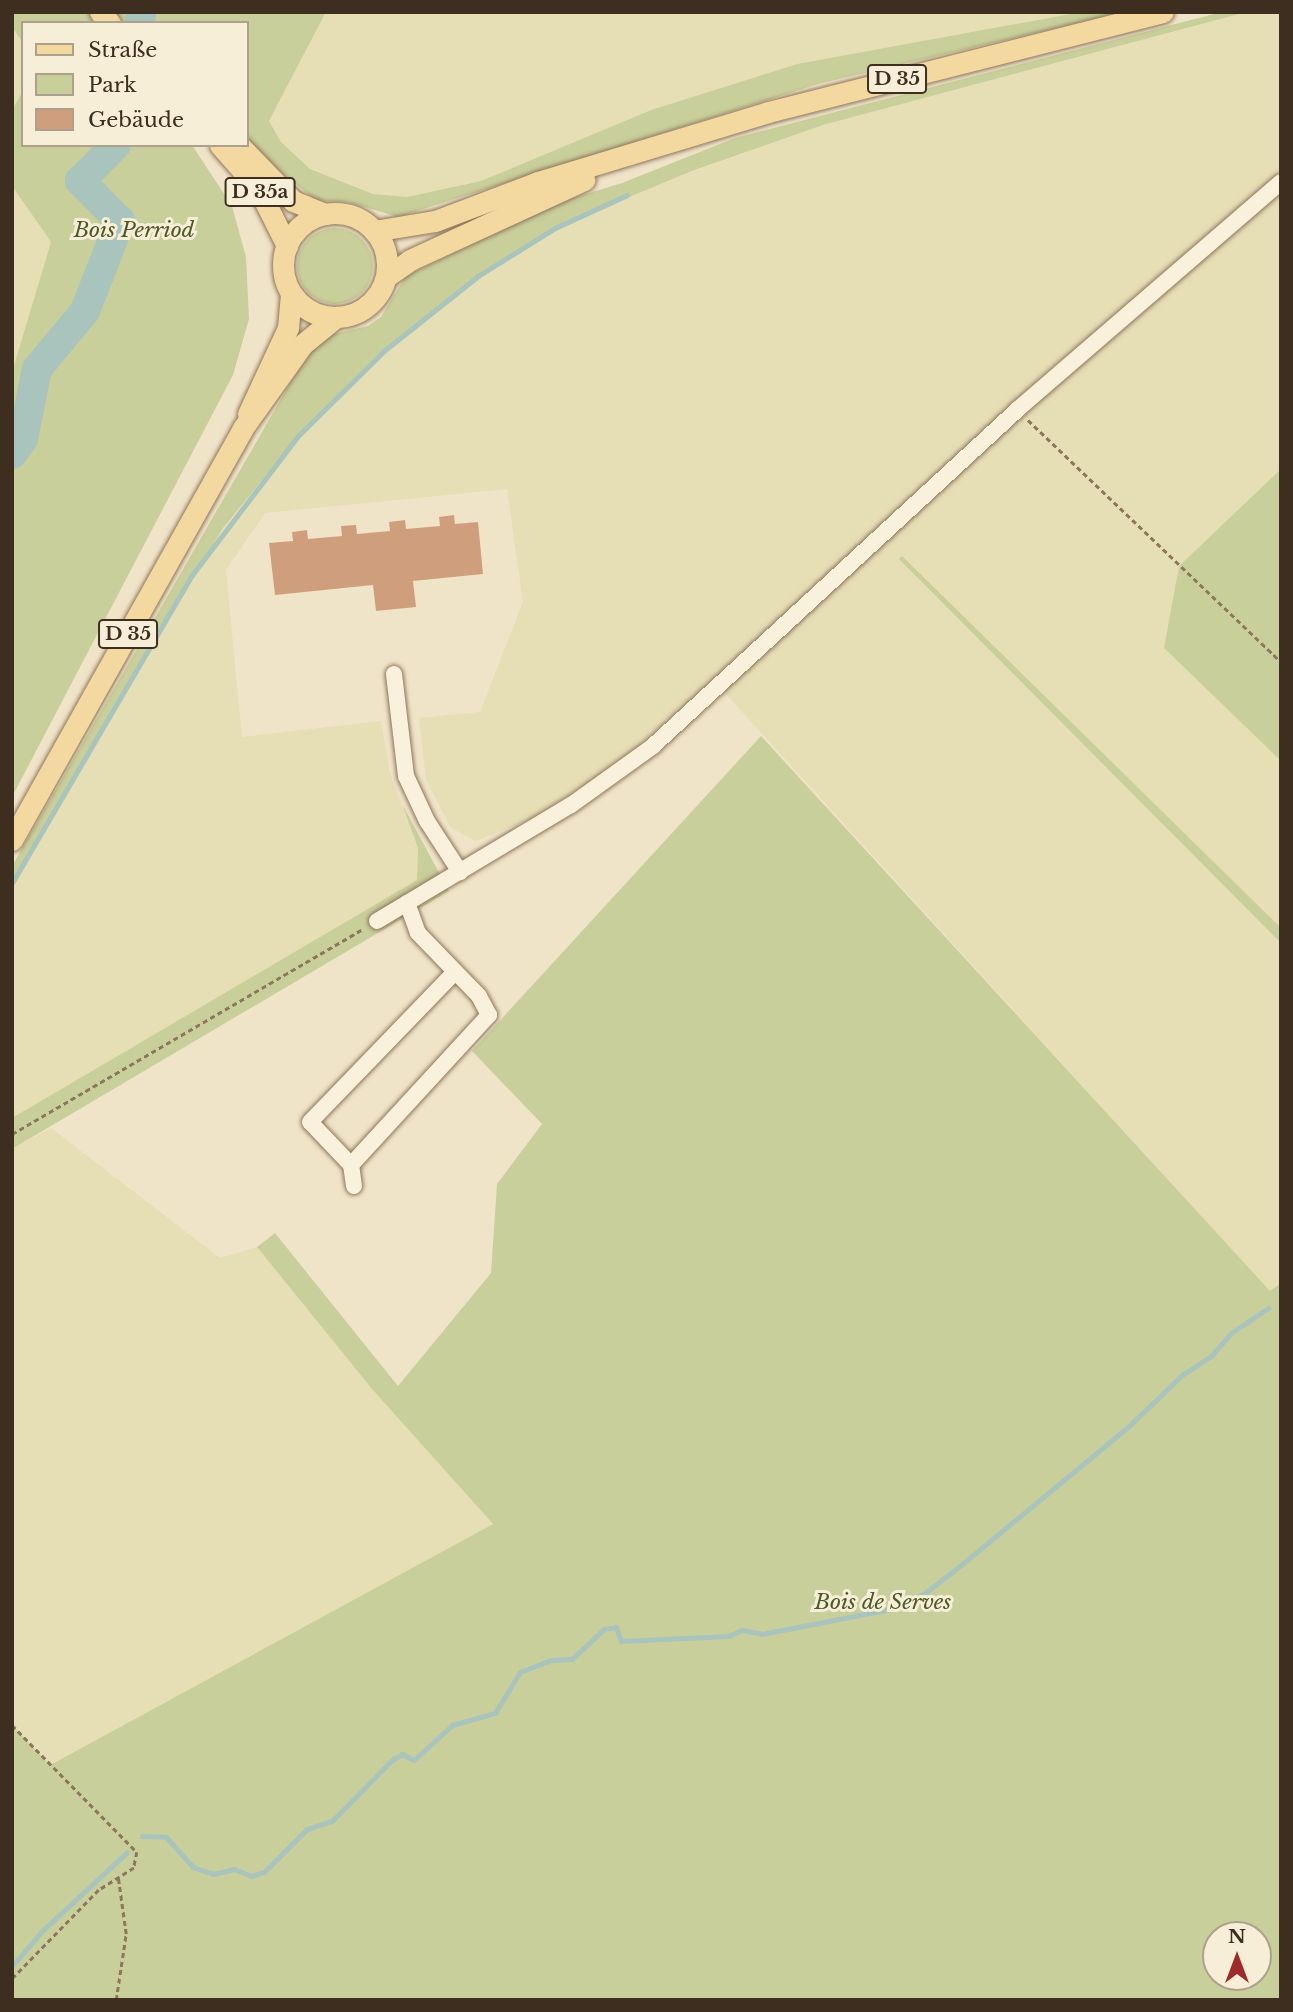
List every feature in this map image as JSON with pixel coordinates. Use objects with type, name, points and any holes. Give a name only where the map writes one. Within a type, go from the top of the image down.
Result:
[{"type":"main road","name":"D 35","points":[[374,232],[435,221],[538,182],[633,156],[768,112],[1163,12]]},
{"type":"main road","name":"D 35a","points":[[222,147],[258,188],[287,246]]},
{"type":"main road","name":"D 35a","points":[[241,147],[293,201],[326,214]]},
{"type":"main road","name":"D 35","points":[[386,277],[410,260],[633,156]]},
{"type":"main road","points":[[326,214],[357,218],[374,232],[386,253],[386,277],[378,295],[363,309],[336,317],[313,312],[291,292],[283,270],[287,246],[298,229],[326,214]]},
{"type":"main road","name":"D 35","points":[[12,840],[243,428],[288,328],[291,292]]},
{"type":"main road","name":"D 35","points":[[243,428],[303,344],[336,317]]},
{"type":"lane","points":[[377,921],[582,798],[653,746],[1018,409],[1281,182]]},
{"type":"lane","points":[[394,674],[406,776],[427,821],[460,872]]},
{"type":"lane","points":[[351,1165],[489,1015],[480,996],[454,973],[418,933],[407,903]]},
{"type":"lane","points":[[354,1186],[351,1165],[310,1122],[454,973]]},
{"type":"path","points":[[1018,409],[1281,662]]},
{"type":"path","points":[[12,1134],[377,921]]},
{"type":"path","points":[[12,1725],[136,1846],[134,1868],[90,1899],[12,1979]]},
{"type":"path","points":[[116,2000],[126,1934],[119,1906],[118,1877]]},
{"type":"shaded area","points":[[326,12],[1081,12],[797,64],[651,110],[481,181],[407,197],[373,194],[309,169],[281,142],[269,121]]},
{"type":"shaded area","points":[[1248,12],[1281,12],[1281,469],[1179,566],[1164,648],[1281,761],[1281,1283],[1270,1292],[713,680],[622,760],[534,818],[476,841],[451,828],[426,780],[419,718],[480,712],[523,602],[507,489],[265,513],[226,570],[242,737],[381,721],[390,773],[418,848],[417,880],[12,1118],[12,883],[223,528],[297,437],[385,350],[517,249],[627,195],[823,125]]},
{"type":"shaded area","points":[[12,27],[21,40],[21,94],[12,110]]},
{"type":"shaded area","points":[[12,186],[51,242],[12,372]]},
{"type":"shaded area","points":[[51,1128],[220,1258],[257,1247],[372,1389],[493,1524],[49,1765],[12,1725],[12,1149]]},
{"type":"green space","points":[[12,12],[326,12],[269,121],[281,142],[310,169],[373,194],[407,197],[481,181],[651,110],[797,64],[1081,12],[1124,12],[818,84],[398,217],[348,202],[317,201],[248,146],[248,21],[21,21],[21,40],[12,27]]},
{"type":"green space","points":[[1222,12],[1247,12],[823,125],[692,171],[554,228],[478,276],[385,350],[336,397],[297,437],[223,528],[12,883],[12,866],[292,380],[315,346],[329,335],[368,326],[381,317],[406,276],[563,201],[622,183],[735,138]]},
{"type":"green space","name":"Bois Perriod","points":[[21,94],[21,147],[193,147],[232,206],[246,257],[249,319],[233,375],[12,797],[12,372],[51,242],[12,186],[12,110]]},
{"type":"green space","points":[[335,228],[349,231],[362,239],[370,252],[373,266],[370,280],[362,293],[349,301],[335,304],[321,301],[308,293],[300,280],[297,266],[300,252],[308,239],[321,231]]},
{"type":"green space","points":[[1281,469],[1281,761],[1164,648],[1179,566]]},
{"type":"green space","points":[[902,556],[1281,928],[1281,943],[899,559]]},
{"type":"green space","name":"Bois de Serves","points":[[761,736],[1270,1291],[1281,1283],[1281,2000],[12,2000],[12,1725],[50,1765],[493,1524],[372,1389],[257,1247],[275,1233],[398,1386],[491,1273],[497,1184],[542,1124],[472,1051]]},
{"type":"green space","points":[[402,804],[449,891],[12,1149],[12,1118],[417,880],[418,848]]},
{"type":"building","points":[[454,515],[455,524],[478,522],[483,574],[413,581],[416,607],[376,611],[373,585],[275,595],[269,543],[293,541],[292,532],[307,530],[308,539],[342,536],[341,526],[356,525],[357,534],[390,531],[389,522],[405,520],[406,529],[440,526],[439,517]]},
{"type":"waterway","points":[[140,21],[141,12]]},
{"type":"waterway","points":[[12,454],[23,439],[37,369],[85,311],[120,221],[80,181],[114,147]]},
{"type":"waterway","points":[[12,883],[192,575],[297,437],[385,350],[478,276],[555,228],[627,195]]},
{"type":"waterway","points":[[142,1836],[166,1837],[193,1867],[213,1874],[234,1869],[251,1876],[264,1872],[307,1829],[332,1821],[392,1760],[402,1754],[414,1760],[452,1725],[495,1713],[520,1672],[551,1660],[572,1659],[604,1629],[616,1627],[621,1641],[729,1636],[742,1630],[762,1634],[896,1608],[925,1593],[961,1565],[1129,1426],[1182,1375],[1211,1356],[1231,1333],[1268,1308]]},
{"type":"waterway","points":[[12,1966],[41,1932],[127,1852]]}]
